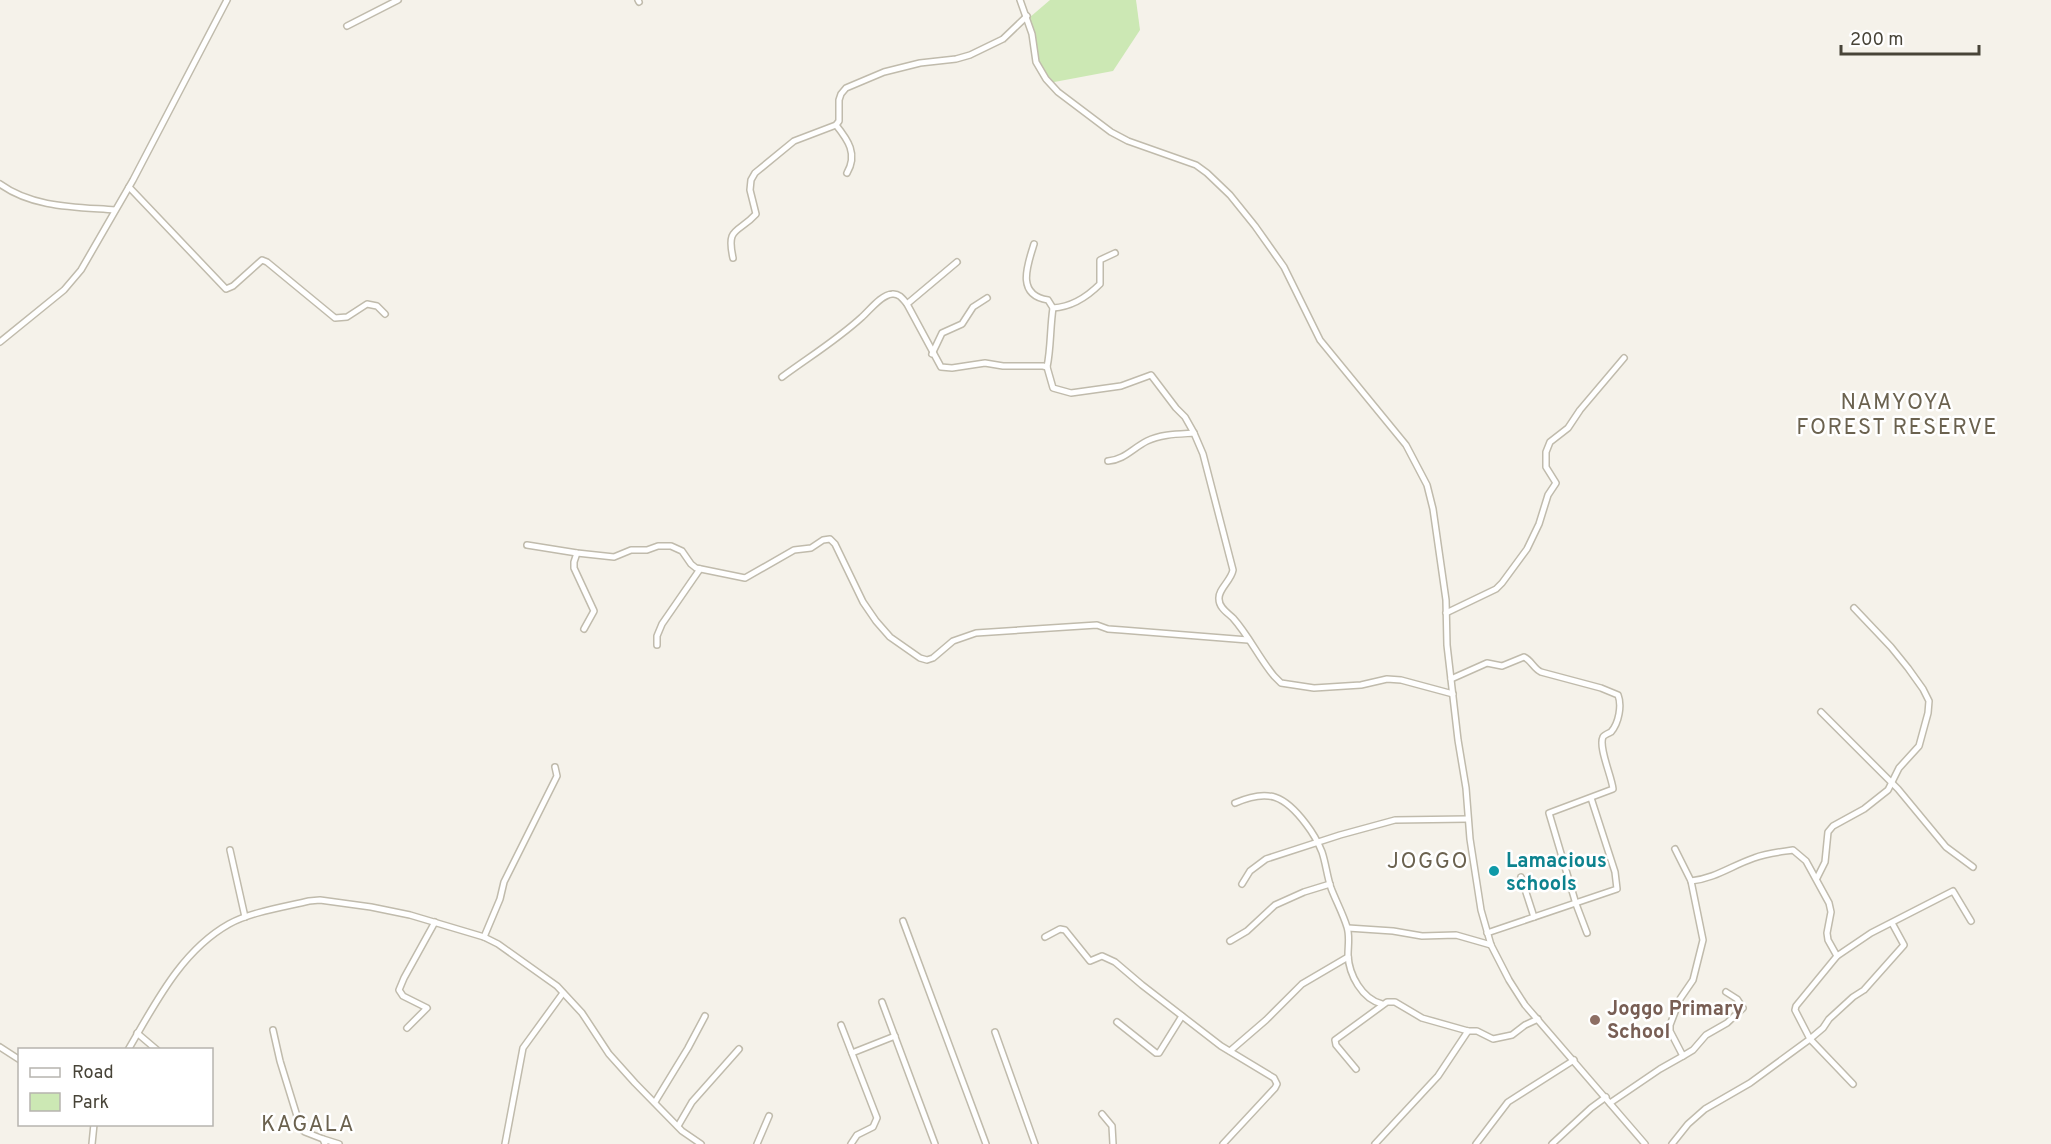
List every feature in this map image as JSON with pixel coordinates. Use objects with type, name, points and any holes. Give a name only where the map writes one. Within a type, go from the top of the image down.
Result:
[{"type":"street","points":[[0,342],[72,282],[81,270],[129,187],[227,0]]},
{"type":"street","points":[[347,26],[398,0]]},
{"type":"street","points":[[1020,0],[1027,16],[1036,62],[1046,79],[1058,92],[1111,132],[1128,141],[1196,165],[1230,195],[1255,225],[1284,267],[1320,340],[1406,445],[1422,472],[1433,509],[1446,600],[1446,629],[1452,694],[1476,876],[1487,933],[1509,980],[1526,1005],[1645,1144]]},
{"type":"street","points":[[733,258],[730,240],[732,234],[756,214],[750,190],[751,180],[755,173],[794,141],[836,125],[840,116],[839,100],[846,88],[884,72],[920,63],[941,62],[970,56],[1003,39],[1027,16]]},
{"type":"street","points":[[836,125],[852,150],[853,158],[847,173]]},
{"type":"street","points":[[0,184],[29,200],[58,206],[116,210]]},
{"type":"street","points":[[129,187],[226,289],[233,286],[262,260],[335,318],[347,317],[367,304],[377,306],[385,314]]},
{"type":"street","points":[[1034,244],[1026,272],[1026,281],[1035,296],[1048,300],[1053,309],[1047,367],[1053,388],[1071,393],[1121,386],[1151,375],[1185,417],[1203,454],[1233,570],[1230,581],[1218,598],[1223,609],[1234,619],[1274,676],[1290,685],[1314,688],[1349,687],[1387,679],[1401,680],[1452,694]]},
{"type":"street","points":[[1053,309],[1088,296],[1100,284],[1100,260],[1115,253]]},
{"type":"street","points":[[907,304],[957,262]]},
{"type":"street","points":[[782,377],[837,339],[886,297],[895,294],[902,297],[907,304],[932,354],[938,364],[945,368],[985,363],[1003,366],[1047,367]]},
{"type":"street","points":[[932,354],[942,333],[962,324],[973,307],[987,298]]},
{"type":"street","points":[[1446,613],[1496,589],[1521,559],[1539,524],[1548,495],[1556,483],[1546,467],[1546,452],[1550,442],[1568,428],[1580,410],[1624,358]]},
{"type":"street","points":[[1108,461],[1123,457],[1149,440],[1194,434]]},
{"type":"street","points":[[527,545],[614,557],[631,550],[671,546],[682,551],[691,564],[700,569],[745,578],[794,550],[811,548],[823,540],[830,539],[835,544],[863,602],[890,638],[920,658],[927,660],[933,658],[953,641],[976,633],[1097,625],[1108,629],[1248,640]]},
{"type":"street","points":[[577,553],[574,568],[594,611],[584,629]]},
{"type":"street","points":[[657,645],[657,636],[662,624],[700,569]]},
{"type":"street","points":[[1817,878],[1825,862],[1827,832],[1833,826],[1864,809],[1888,790],[1899,768],[1918,746],[1927,719],[1929,701],[1923,689],[1892,647],[1854,608]]},
{"type":"street","points":[[1451,679],[1487,663],[1503,666],[1524,657],[1538,671],[1601,688],[1618,695],[1620,709],[1612,729],[1603,740],[1603,751],[1613,789],[1549,813],[1587,933]]},
{"type":"street","points":[[1821,712],[1892,784],[1946,847],[1973,867]]},
{"type":"street","points":[[484,938],[504,882],[557,776],[555,767]]},
{"type":"street","points":[[1235,803],[1256,796],[1277,797],[1287,802],[1298,813],[1318,842],[1330,884],[1348,928],[1348,957],[1355,979],[1360,989],[1372,1002],[1382,1004]]},
{"type":"street","points":[[1487,933],[1617,889],[1615,872],[1591,798]]},
{"type":"street","points":[[1242,884],[1250,871],[1258,864],[1318,842],[1395,820],[1468,819]]},
{"type":"street","points":[[1675,849],[1691,881],[1703,940],[1693,981],[1680,999],[1670,1025],[1670,1031],[1683,1056]]},
{"type":"street","points":[[230,850],[245,917]]},
{"type":"street","points":[[1691,881],[1708,879],[1753,858],[1793,850],[1806,861],[1829,903],[1831,912],[1828,940],[1837,956]]},
{"type":"street","points":[[1521,877],[1534,917]]},
{"type":"street","points":[[1230,941],[1247,931],[1275,905],[1304,892],[1330,884]]},
{"type":"street","points":[[1853,1084],[1810,1039],[1795,1010],[1796,1006],[1837,956],[1871,933],[1946,893],[1953,891],[1971,921]]},
{"type":"street","points":[[129,1048],[172,978],[191,955],[214,933],[230,923],[309,901],[320,900],[371,907],[435,922],[484,938],[498,944],[550,980],[582,1013],[609,1054],[678,1126],[701,1144]]},
{"type":"street","points":[[903,921],[986,1144]]},
{"type":"street","points":[[408,1028],[427,1008],[403,996],[399,990],[435,922]]},
{"type":"street","points":[[1672,1144],[1688,1124],[1705,1109],[1750,1083],[1810,1039],[1853,997],[1864,990],[1904,945],[1892,923]]},
{"type":"street","points":[[1348,928],[1393,931],[1422,936],[1456,935],[1491,945]]},
{"type":"street","points":[[1045,937],[1060,929],[1065,930],[1090,961],[1101,956],[1115,962],[1182,1016],[1230,1051],[1274,1078],[1276,1084],[1265,1100],[1223,1144]]},
{"type":"street","points":[[1230,1051],[1266,1020],[1304,982],[1348,957]]},
{"type":"street","points":[[1610,1103],[1693,1050],[1706,1035],[1727,1023],[1743,1008],[1737,999],[1726,992]]},
{"type":"street","points":[[505,1144],[523,1048],[562,993]]},
{"type":"street","points":[[882,1002],[935,1144]]},
{"type":"street","points":[[1356,1069],[1336,1045],[1335,1040],[1387,1002],[1395,1002],[1422,1018],[1468,1031],[1477,1031],[1492,1039],[1512,1035],[1538,1019]]},
{"type":"street","points":[[655,1102],[705,1016]]},
{"type":"street","points":[[1117,1022],[1159,1053],[1182,1016]]},
{"type":"street","points":[[841,1025],[877,1121],[873,1127],[857,1135],[851,1144]]},
{"type":"street","points":[[273,1030],[279,1061],[301,1129],[324,1141],[339,1144]]},
{"type":"street","points":[[1375,1144],[1438,1076],[1468,1031]]},
{"type":"street","points":[[994,1032],[1035,1144]]},
{"type":"street","points":[[137,1033],[155,1048]]},
{"type":"street","points":[[852,1053],[895,1036]]},
{"type":"street","points":[[0,1047],[18,1059]]},
{"type":"street","points":[[678,1126],[692,1102],[739,1049]]},
{"type":"street","points":[[1476,1144],[1516,1095],[1574,1060]]},
{"type":"street","points":[[1552,1144],[1590,1108],[1606,1097]]},
{"type":"street","points":[[1102,1114],[1112,1126],[1113,1144]]},
{"type":"street","points":[[758,1144],[770,1116]]},
{"type":"street","points":[[92,1144],[94,1126]]},
{"type":"green space","points":[[1050,0],[1136,0],[1140,30],[1113,71],[1049,83],[1039,61],[1029,18]]},
{"type":"place","name":"Lamacious schools","points":[[1494,871]]},
{"type":"place","name":"Joggo Primary School","points":[[1595,1020]]},
{"type":"district","name":"NAMYOYA FOREST RESERVE","points":[[1897,414]]},
{"type":"district","name":"JOGGO","points":[[1428,860]]},
{"type":"district","name":"KAGALA","points":[[308,1123]]}]
